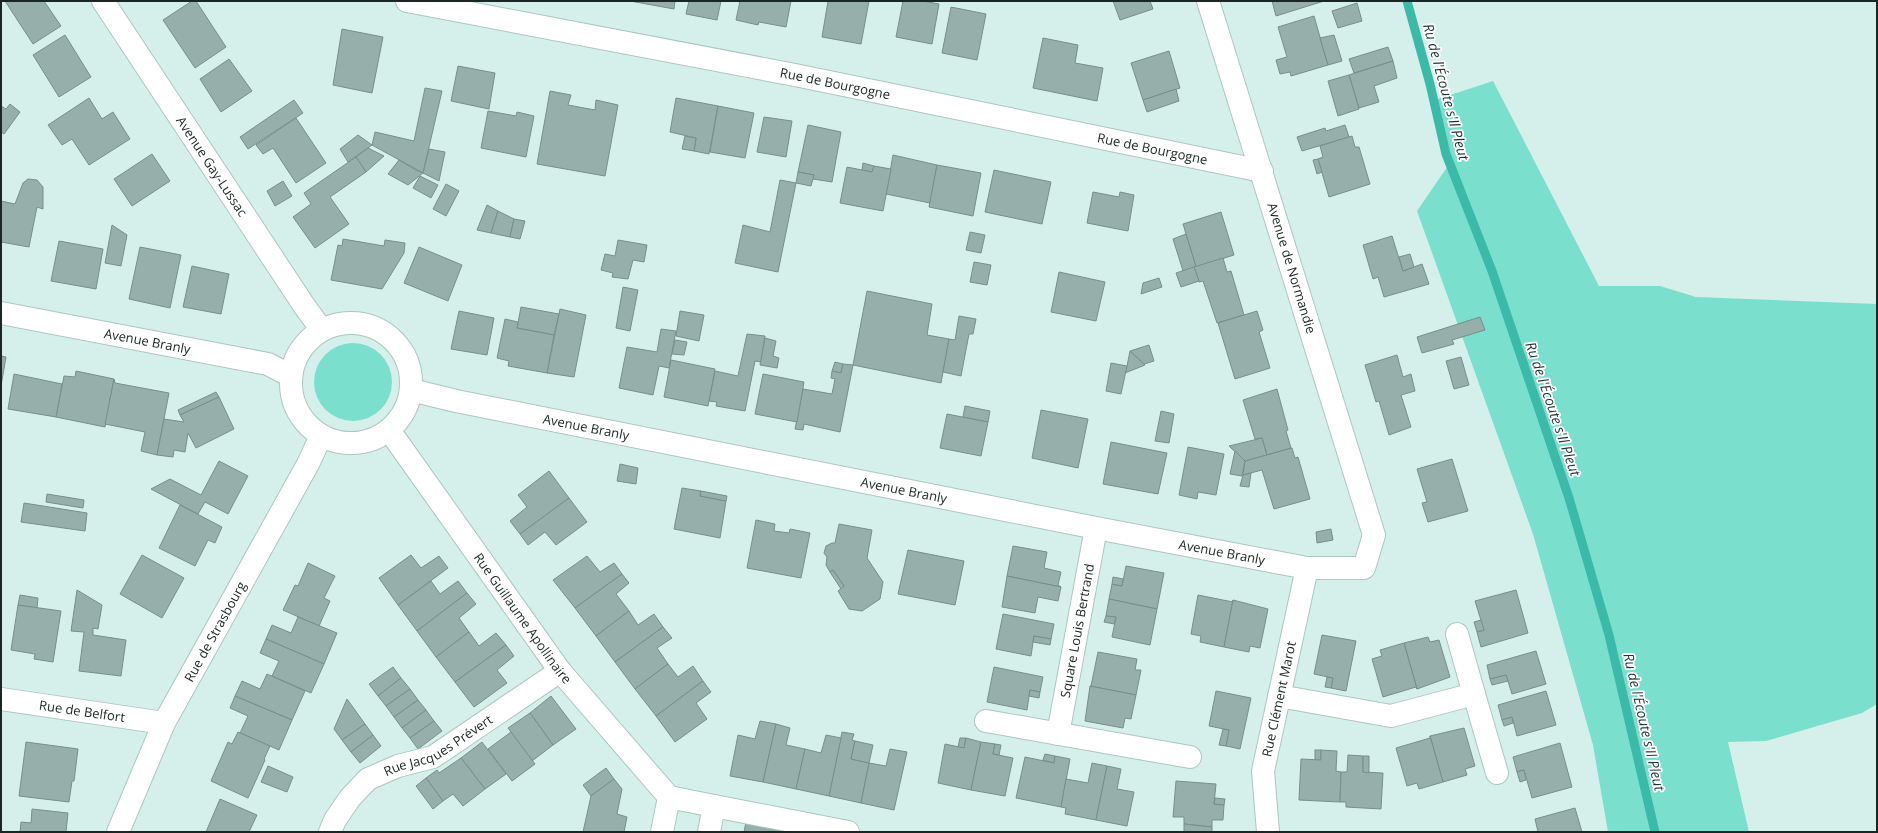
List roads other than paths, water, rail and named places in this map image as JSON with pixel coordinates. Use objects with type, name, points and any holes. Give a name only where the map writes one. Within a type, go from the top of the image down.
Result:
[{"type":"street","name":"Avenue Gay-Lussac","points":[[103,1],[305,307],[322,330]]},
{"type":"street","name":"Rue de Bourgogne","points":[[407,1],[795,75],[1262,171]]},
{"type":"street","name":"Avenue de Normandie","points":[[1208,1],[1374,535]]},
{"type":"street","name":"Avenue Branly","points":[[1,313],[268,364],[291,376]]},
{"type":"street","points":[[359,323],[377,328],[393,339],[404,353],[411,371],[411,390],[408,405],[400,419],[389,430],[371,440],[351,443],[331,440],[321,436],[313,430],[300,415],[292,396],[291,376],[296,358],[307,342],[322,330],[340,324],[359,323]]},
{"type":"street","name":"Avenue Branly","points":[[411,390],[463,402],[1096,528],[1307,568],[1364,568],[1374,535]]},
{"type":"street","name":"Rue Guillaume Apollinaire","points":[[389,430],[560,670],[669,797]]},
{"type":"street","name":"Rue de Strasbourg","points":[[118,832],[164,724],[304,471],[321,436]]},
{"type":"street","name":"Square Louis Bertrand","points":[[1058,734],[1096,528]]},
{"type":"street","name":"Rue Clément Marot","points":[[1268,832],[1263,771],[1307,568]]},
{"type":"street","points":[[1457,634],[1497,773]]},
{"type":"street","name":"Rue Jacques Prévert","points":[[337,828],[354,793],[368,779],[398,766],[433,757],[560,670]]},
{"type":"street","points":[[1280,696],[1391,716],[1474,694]]},
{"type":"street","name":"Rue de Belfort","points":[[1,699],[164,724]]},
{"type":"street","points":[[986,721],[1190,757]]},
{"type":"street","points":[[662,832],[669,797],[848,832]]},
{"type":"street","points":[[708,832],[714,806]]},
{"type":"waterway","name":"Ru de l'Écoute s'Il Pleut","points":[[1407,1],[1430,84],[1446,154],[1492,271],[1569,498],[1609,635],[1655,832]]}]
